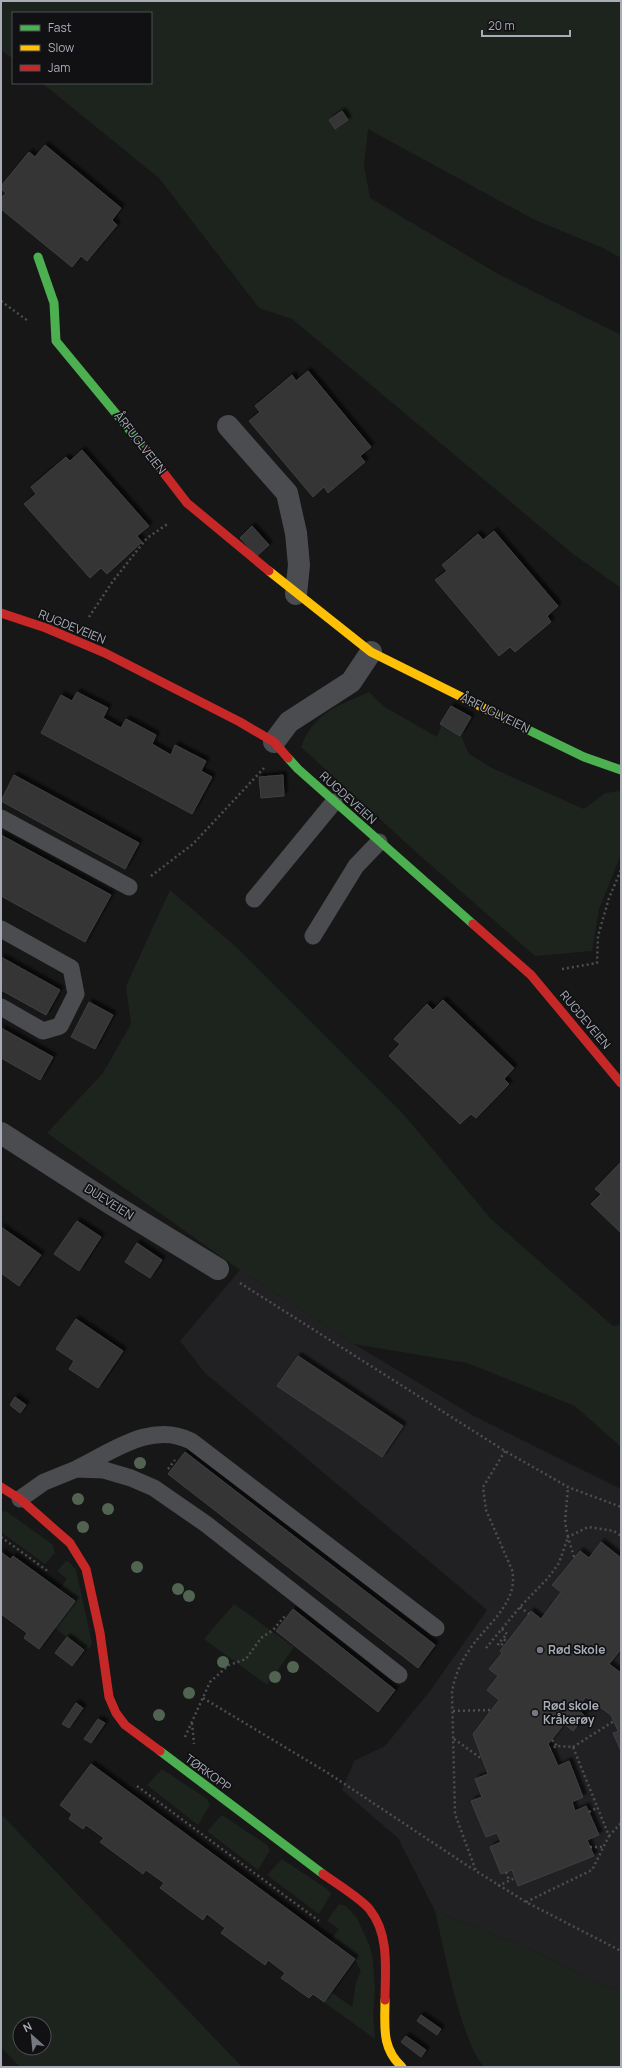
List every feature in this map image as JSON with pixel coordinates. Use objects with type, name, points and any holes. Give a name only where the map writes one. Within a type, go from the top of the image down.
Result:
[{"type":"street","name":"ÅRFUGLVEIEN","points":[[38,257],[54,303],[56,341],[110,405],[187,503],[296,594],[371,652],[584,757],[621,770]]},
{"type":"street","points":[[228,426],[287,493],[296,533],[299,566],[296,594]]},
{"type":"street","name":"RUGDEVEIEN","points":[[1,613],[105,653],[240,722],[277,745],[298,769],[334,802],[531,975],[621,1082]]},
{"type":"street","points":[[277,745],[289,722],[351,682],[371,652]]},
{"type":"street","name":"DUEVEIEN","points":[[1,1133],[105,1200],[218,1269]]},
{"type":"street","name":"TØRKOPP","points":[[1,1487],[20,1499],[70,1544],[86,1569],[100,1633],[109,1697],[116,1713],[125,1725],[370,1909],[380,1929],[385,1952],[385,2041],[394,2060],[402,2067]]},
{"type":"lane","points":[[254,898],[334,802]]},
{"type":"lane","points":[[1,818],[129,887]]},
{"type":"lane","points":[[314,936],[356,866],[379,842]]},
{"type":"lane","points":[[1,929],[71,968],[76,994],[60,1026],[43,1031],[1,1007]]},
{"type":"lane","points":[[20,1499],[44,1482],[76,1469],[143,1437],[156,1433],[180,1436],[191,1442],[436,1628]]},
{"type":"lane","points":[[76,1469],[104,1470],[131,1478],[154,1488],[206,1524],[399,1675]]},
{"type":"path","points":[[74,640],[114,581],[147,538],[172,520],[187,503]]},
{"type":"path","points":[[129,887],[147,879],[193,844],[277,745]]},
{"type":"path","points":[[531,975],[597,963],[598,936],[609,898],[621,870]]},
{"type":"path","points":[[218,1269],[504,1452],[568,1487],[621,1506]]},
{"type":"path","points":[[476,1870],[455,1814],[453,1711],[454,1680],[459,1667],[471,1647],[508,1601],[513,1589],[514,1579],[512,1570],[486,1510],[483,1487],[504,1452]]},
{"type":"path","points":[[568,1487],[565,1522],[574,1557]]},
{"type":"path","points":[[486,1648],[520,1607],[548,1578],[559,1563],[568,1537],[588,1527],[614,1532],[621,1536]]},
{"type":"path","points":[[1,1537],[49,1572]]},
{"type":"path","points":[[173,1762],[210,1682],[229,1665],[246,1659],[261,1638],[274,1630],[300,1597]]},
{"type":"path","points":[[520,1607],[529,1614]]},
{"type":"path","points":[[502,1630],[507,1634],[498,1644],[501,1646],[505,1640],[507,1642]]},
{"type":"path","points":[[203,1698],[328,1772],[498,1886],[621,1951]]},
{"type":"path","points":[[453,1711],[492,1710]]},
{"type":"path","points":[[550,1749],[557,1746],[573,1747],[614,1721]]},
{"type":"path","points":[[454,1738],[482,1759]]},
{"type":"path","points":[[552,1740],[557,1746]]},
{"type":"path","points":[[573,1747],[609,1836]]},
{"type":"path","points":[[137,1786],[319,1921]]},
{"type":"path","points":[[589,1812],[598,1807]]},
{"type":"path","points":[[526,1902],[592,1870],[605,1847],[609,1836],[621,1823]]},
{"type":"path","points":[[590,1847],[605,1847]]},
{"type":"path","points":[[506,1872],[509,1880]]},
{"type":"path","points":[[498,1886],[515,1878]]},
{"type":"shaded area","points":[[1,1],[621,1],[621,258],[603,248],[533,219],[368,129],[364,165],[370,198],[500,275],[621,335],[621,588],[573,554],[292,319],[259,308],[159,178],[43,84],[152,84],[152,12],[12,12],[12,58],[1,50]]},
{"type":"shaded area","points":[[369,692],[383,706],[437,737],[441,726],[461,736],[469,754],[492,768],[584,809],[605,793],[621,791],[621,854],[599,909],[592,951],[535,956],[416,852],[301,747],[306,735],[320,718],[337,706]]},
{"type":"shaded area","points":[[170,890],[235,946],[405,1116],[490,1218],[613,1326],[621,1325],[621,1447],[575,1406],[467,1363],[354,1344],[240,1270],[47,1133],[103,1073],[131,1024],[126,986]]},
{"type":"shaded area","name":"Rød Skole","points":[[240,1270],[354,1344],[474,1416],[621,1489],[621,1992],[593,1982],[539,1953],[435,1911],[398,1838],[342,1790],[354,1761],[385,1746],[430,1691],[487,1610],[205,1373],[180,1341]]},
{"type":"shaded area","points":[[6,1511],[53,1545],[55,1553],[45,1564],[1,1532],[1,1512]]},
{"type":"shaded area","points":[[68,1561],[76,1570],[92,1643],[90,1648],[84,1650],[55,1628],[75,1601],[59,1590],[67,1579],[57,1571],[65,1562]]},
{"type":"shaded area","points":[[234,1604],[294,1647],[267,1685],[204,1639]]},
{"type":"shaded area","points":[[162,1769],[207,1799],[210,1805],[198,1825],[147,1785]]},
{"type":"shaded area","points":[[1,1814],[242,2067],[20,2067],[1,2047]]},
{"type":"shaded area","points":[[222,1815],[267,1845],[270,1850],[258,1870],[207,1831]]},
{"type":"shaded area","points":[[282,1859],[327,1889],[331,1894],[319,1914],[267,1875]]},
{"type":"shaded area","points":[[339,1904],[346,1906],[357,1918],[370,1947],[373,1961],[375,1991],[373,2015],[375,2039],[324,2002],[331,1992],[352,2007],[358,1976],[361,1971],[355,1959],[330,1941],[339,1929],[327,1921]]},
{"type":"shaded area","points":[[435,1911],[539,1953],[593,1982],[621,1992],[621,2067],[484,2067],[476,2055],[468,2037],[454,1994]]},
{"type":"building","points":[[342,111],[348,120],[335,129],[329,120]]},
{"type":"building","points":[[45,145],[121,208],[112,220],[117,225],[87,261],[81,256],[72,267],[1,209],[1,198],[6,193],[1,189],[1,186],[29,152],[35,157]]},
{"type":"building","points":[[308,371],[371,447],[360,456],[365,462],[328,493],[324,487],[313,497],[249,421],[260,412],[255,406],[292,375],[296,381]]},
{"type":"building","points":[[82,450],[149,526],[137,536],[142,542],[107,574],[101,568],[90,578],[24,504],[36,494],[31,487],[66,457],[70,461]]},
{"type":"building","points":[[252,526],[269,545],[257,556],[240,538]]},
{"type":"building","points":[[494,531],[558,606],[547,616],[551,622],[515,652],[510,647],[499,656],[435,580],[447,571],[442,565],[478,534],[483,540]]},
{"type":"building","points":[[77,692],[108,708],[103,718],[121,728],[126,719],[156,735],[152,744],[171,755],[175,745],[206,761],[201,771],[212,777],[192,814],[41,733],[61,695],[72,701]]},
{"type":"building","points":[[451,706],[471,717],[460,736],[440,724]]},
{"type":"building","points":[[14,775],[139,843],[125,869],[1,801]]},
{"type":"building","points":[[283,775],[284,796],[261,798],[259,777]]},
{"type":"building","points":[[1,835],[111,895],[85,942],[1,896]]},
{"type":"building","points":[[1,957],[60,990],[46,1015],[1,990]]},
{"type":"building","points":[[443,1000],[514,1068],[504,1079],[509,1084],[476,1118],[471,1114],[460,1124],[389,1056],[400,1044],[394,1039],[427,1004],[433,1010]]},
{"type":"building","points":[[89,1002],[113,1015],[95,1049],[71,1037]]},
{"type":"building","points":[[1,1028],[53,1057],[40,1080],[1,1058]]},
{"type":"building","points":[[621,1162],[621,1233],[591,1204],[601,1194],[595,1189]]},
{"type":"building","points":[[77,1221],[101,1237],[79,1271],[54,1254]]},
{"type":"building","points":[[1,1227],[41,1255],[19,1286],[1,1273]]},
{"type":"building","points":[[137,1243],[162,1260],[150,1278],[125,1262]]},
{"type":"building","points":[[76,1319],[123,1351],[98,1388],[69,1369],[74,1361],[56,1349]]},
{"type":"building","points":[[298,1356],[403,1426],[382,1457],[277,1386]]},
{"type":"building","points":[[15,1397],[26,1405],[20,1413],[10,1405]]},
{"type":"building","points":[[185,1452],[435,1645],[418,1668],[168,1474]]},
{"type":"building","name":"Rød skole Kråkerøy","points":[[601,1542],[621,1558],[621,1649],[609,1664],[621,1673],[621,1751],[613,1733],[618,1731],[611,1715],[586,1697],[577,1709],[585,1716],[573,1731],[564,1724],[548,1744],[558,1766],[569,1761],[583,1797],[572,1802],[575,1811],[586,1806],[599,1835],[587,1840],[594,1856],[518,1886],[512,1870],[501,1874],[490,1847],[501,1842],[497,1833],[486,1837],[471,1801],[482,1797],[475,1779],[488,1774],[473,1734],[499,1700],[487,1690],[498,1676],[489,1669],[502,1653],[500,1651],[531,1611],[541,1619],[561,1592],[552,1585],[580,1551],[589,1558]]},
{"type":"building","points":[[1,1552],[10,1559],[13,1556],[75,1601],[39,1649],[24,1638],[27,1633],[1,1614]]},
{"type":"building","points":[[293,1609],[395,1690],[378,1712],[276,1631]]},
{"type":"building","points":[[67,1637],[84,1650],[72,1666],[55,1653]]},
{"type":"building","points":[[76,1703],[83,1708],[69,1728],[62,1724]]},
{"type":"building","points":[[98,1719],[105,1723],[91,1743],[84,1739]]},
{"type":"building","points":[[91,1764],[355,1959],[324,2002],[313,1994],[309,1998],[281,1978],[285,1973],[268,1960],[265,1965],[221,1933],[225,1928],[207,1914],[203,1920],[160,1888],[164,1883],[146,1870],[143,1874],[100,1842],[104,1838],[86,1825],[83,1829],[69,1819],[72,1814],[60,1805]]},
{"type":"building","points":[[421,2015],[441,2029],[437,2035],[417,2021]]},
{"type":"building","points":[[406,2036],[426,2050],[421,2057],[401,2042]]},
{"type":"traffic: fast","points":[[38,257],[54,303],[56,341],[146,450]]},
{"type":"traffic: fast","points":[[516,724],[584,757],[621,770]]},
{"type":"traffic: fast","points":[[288,758],[298,769],[473,924]]},
{"type":"traffic: fast","points":[[160,1751],[323,1874]]},
{"type":"traffic: slow","points":[[269,571],[371,652],[516,724]]},
{"type":"traffic: slow","points":[[385,2000],[385,2028],[387,2044],[395,2060],[402,2067]]},
{"type":"traffic: jam","points":[[146,450],[187,503],[269,571]]},
{"type":"traffic: jam","points":[[1,613],[46,628],[105,653],[240,722],[274,742],[288,758]]},
{"type":"traffic: jam","points":[[473,924],[531,975],[621,1083]]},
{"type":"traffic: jam","points":[[1,1487],[20,1499],[70,1543],[86,1569],[100,1633],[109,1697],[116,1713],[125,1725],[160,1751]]},
{"type":"traffic: jam","points":[[323,1874],[361,1901],[370,1910],[376,1920],[384,1942],[386,1965],[385,2000]]},
{"type":"place","name":"Rød Skole","points":[[540,1650]]},
{"type":"place","name":"Rød skole Kråkerøy","points":[[535,1713]]}]
